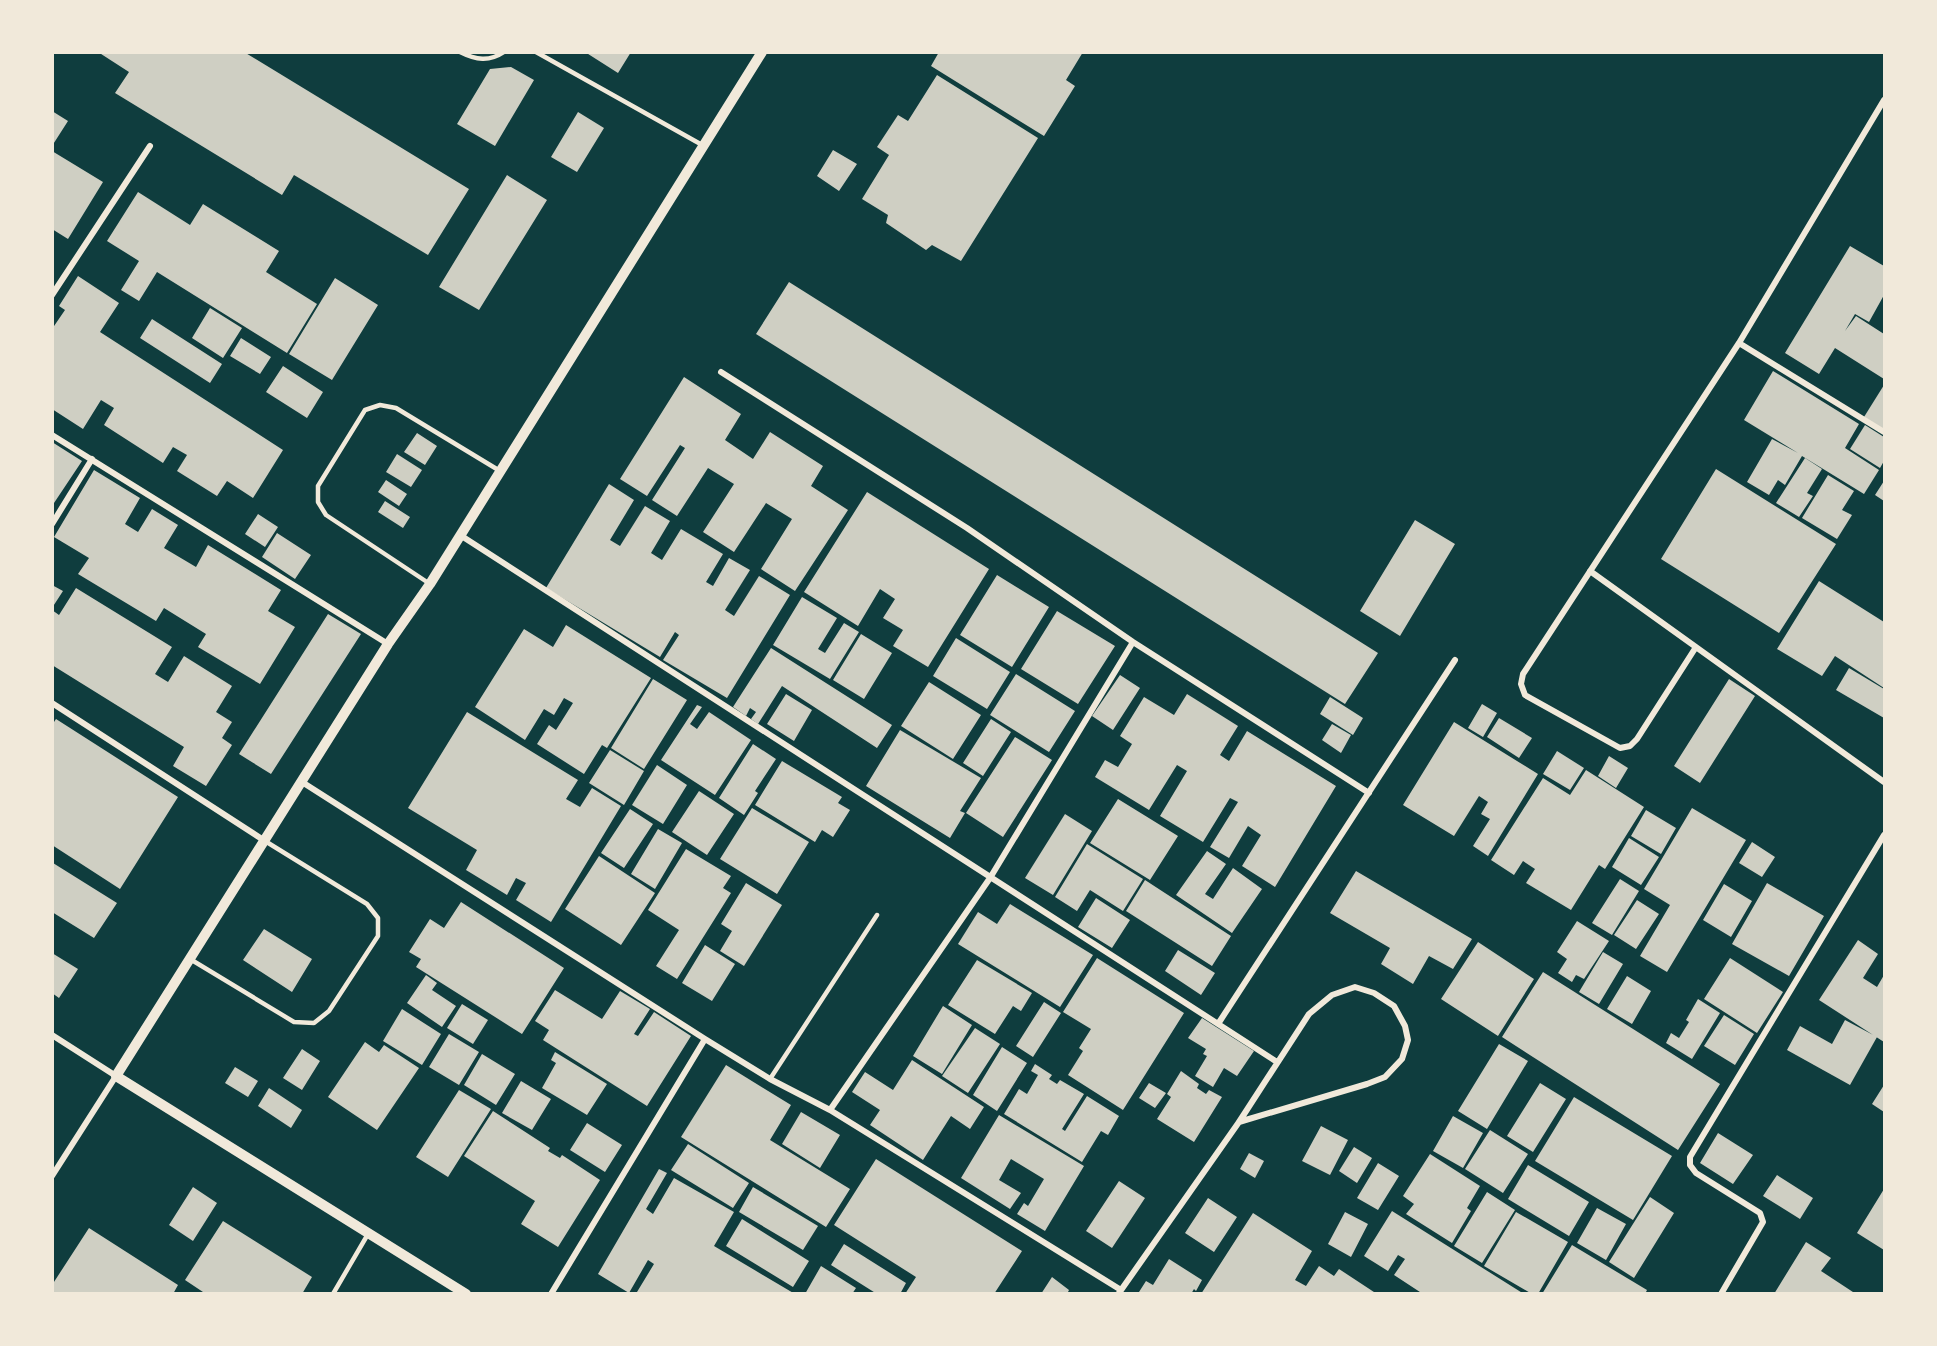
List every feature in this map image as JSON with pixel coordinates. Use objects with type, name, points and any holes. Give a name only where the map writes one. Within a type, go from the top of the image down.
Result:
[{"type":"street","points":[[52,1176],[388,644],[430,584],[762,52]]},
{"type":"street","points":[[1696,647],[1638,739],[1630,746],[1620,748],[1525,695],[1521,684],[1523,674],[1739,344],[1884,100]]},
{"type":"street","points":[[52,295],[150,146]]},
{"type":"street","points":[[1739,344],[1884,432]]},
{"type":"street","points":[[721,372],[967,528],[1134,642],[1369,793]]},
{"type":"street","points":[[52,435],[388,644]]},
{"type":"street","points":[[52,524],[92,459]]},
{"type":"street","points":[[460,535],[1277,1062]]},
{"type":"street","points":[[1590,571],[1884,782]]},
{"type":"street","points":[[830,1110],[990,878],[1134,642]]},
{"type":"street","points":[[1218,1024],[1455,660]]},
{"type":"street","points":[[52,703],[265,841]]},
{"type":"street","points":[[302,782],[705,1039],[770,1079],[830,1110],[1120,1292],[1239,1122],[1309,1014],[1332,995],[1355,987],[1374,993],[1394,1005],[1405,1026],[1408,1040],[1402,1059],[1385,1077],[1239,1122]]},
{"type":"street","points":[[1721,1293],[1763,1222],[1763,1218],[1696,1173],[1690,1165],[1690,1157],[1884,835]]},
{"type":"street","points":[[52,1035],[466,1293]]},
{"type":"street","points":[[551,1293],[705,1039]]},
{"type":"lane","points":[[460,52],[471,58],[483,60],[496,57],[504,52]]},
{"type":"lane","points":[[536,52],[704,147]]},
{"type":"lane","points":[[430,584],[326,515],[318,502],[318,486],[347,439],[365,410],[380,405],[396,408],[500,471]]},
{"type":"lane","points":[[190,959],[294,1022],[314,1023],[329,1011],[378,936],[378,918],[367,904],[265,841]]},
{"type":"lane","points":[[770,1079],[877,915]]},
{"type":"lane","points":[[333,1293],[369,1233]]},
{"type":"building","points":[[98,52],[244,52],[469,189],[428,255],[294,175],[282,195],[115,93],[129,72]]},
{"type":"building","points":[[585,52],[631,52],[618,73]]},
{"type":"building","points":[[939,52],[1083,52],[1066,80],[1075,86],[1044,136],[931,66]]},
{"type":"building","points":[[511,67],[534,80],[495,146],[457,124],[490,69]]},
{"type":"building","points":[[937,75],[1038,138],[961,261],[932,245],[926,250],[886,223],[888,215],[862,199],[889,155],[877,147],[898,115],[908,121]]},
{"type":"building","points":[[52,111],[68,121],[52,146]]},
{"type":"building","points":[[578,112],[604,128],[577,172],[551,157]]},
{"type":"building","points":[[833,150],[857,164],[839,191],[817,176]]},
{"type":"building","points":[[52,151],[103,182],[68,239],[52,229]]},
{"type":"building","points":[[507,175],[547,200],[479,310],[439,287]]},
{"type":"building","points":[[138,192],[190,225],[203,204],[279,251],[266,272],[317,304],[287,353],[157,272],[139,301],[121,290],[139,261],[107,241]]},
{"type":"building","points":[[1850,246],[1884,266],[1884,295],[1869,322],[1855,314],[1845,331],[1856,316],[1884,334],[1884,379],[1835,348],[1819,374],[1785,353]]},
{"type":"building","points":[[78,276],[119,303],[100,332],[283,450],[253,498],[227,481],[217,496],[177,471],[187,455],[173,447],[163,463],[104,425],[114,408],[101,400],[83,429],[52,409],[52,329],[65,310],[59,306]]},
{"type":"building","points":[[335,278],[378,305],[332,380],[289,354]]},
{"type":"building","points":[[789,282],[1378,653],[1345,704],[756,334]]},
{"type":"building","points":[[210,308],[242,328],[223,358],[192,338]]},
{"type":"building","points":[[152,319],[222,364],[210,383],[140,338]]},
{"type":"building","points":[[241,338],[271,357],[260,374],[230,356]]},
{"type":"building","points":[[283,366],[323,392],[307,418],[266,392]]},
{"type":"building","points":[[1773,371],[1859,424],[1845,448],[1879,470],[1864,494],[1802,456],[1785,485],[1778,480],[1769,495],[1747,482],[1772,439],[1798,453],[1744,420]]},
{"type":"building","points":[[684,377],[741,414],[725,440],[753,459],[770,432],[823,466],[811,486],[848,510],[795,591],[761,569],[792,519],[766,503],[734,552],[703,532],[734,484],[708,468],[677,516],[652,500],[685,448],[680,445],[647,496],[620,479]]},
{"type":"building","points":[[1884,385],[1884,430],[1864,417]]},
{"type":"building","points":[[1865,425],[1884,437],[1884,461],[1880,468],[1850,449]]},
{"type":"building","points":[[417,433],[437,446],[425,465],[404,452]]},
{"type":"building","points":[[52,442],[82,461],[52,506]]},
{"type":"building","points":[[397,454],[422,470],[411,487],[386,472]]},
{"type":"building","points":[[1805,458],[1822,469],[1807,493],[1813,496],[1799,517],[1776,503]]},
{"type":"building","points":[[1716,469],[1836,544],[1779,633],[1661,559]]},
{"type":"building","points":[[94,470],[140,498],[125,524],[138,532],[152,509],[178,525],[164,548],[196,567],[208,545],[281,590],[268,611],[295,627],[260,684],[198,647],[206,634],[164,608],[156,621],[78,574],[89,558],[54,537]]},
{"type":"building","points":[[1828,475],[1854,491],[1842,510],[1852,515],[1837,539],[1802,518]]},
{"type":"building","points":[[386,480],[407,494],[399,506],[378,492]]},
{"type":"building","points":[[1884,481],[1884,501],[1875,495]]},
{"type":"building","points":[[609,484],[634,500],[610,540],[620,546],[645,506],[670,521],[651,553],[662,560],[681,529],[723,554],[706,582],[713,586],[729,558],[750,570],[725,610],[734,616],[759,576],[790,595],[727,698],[663,660],[679,635],[675,632],[660,657],[546,588]]},
{"type":"building","points":[[867,492],[989,569],[928,667],[893,646],[903,630],[883,618],[895,599],[880,589],[858,626],[804,592]]},
{"type":"building","points":[[385,501],[410,517],[403,528],[378,512]]},
{"type":"building","points":[[258,514],[278,527],[265,547],[245,534]]},
{"type":"building","points":[[1415,520],[1455,544],[1400,636],[1360,611]]},
{"type":"building","points":[[277,533],[311,555],[295,579],[262,557]]},
{"type":"building","points":[[997,575],[1049,607],[1012,667],[960,635]]},
{"type":"building","points":[[1819,581],[1884,622],[1884,688],[1835,656],[1822,676],[1777,649]]},
{"type":"building","points":[[52,585],[63,591],[52,608]]},
{"type":"building","points":[[76,588],[172,647],[155,674],[168,682],[184,656],[232,686],[216,712],[232,722],[222,738],[232,745],[206,786],[173,766],[184,747],[52,665],[52,610],[59,615]]},
{"type":"building","points":[[802,597],[837,618],[818,649],[825,653],[844,623],[859,632],[830,679],[773,645]]},
{"type":"building","points":[[1057,611],[1115,646],[1078,704],[1021,669]]},
{"type":"building","points":[[328,614],[361,634],[271,774],[239,754]]},
{"type":"building","points":[[566,625],[651,678],[607,748],[602,745],[584,774],[537,744],[549,725],[556,730],[573,703],[564,698],[554,715],[544,709],[525,740],[475,707],[524,629],[553,647]]},
{"type":"building","points":[[861,634],[892,653],[864,699],[833,680]]},
{"type":"building","points":[[956,638],[1010,672],[987,709],[933,676]]},
{"type":"building","points":[[771,648],[892,725],[877,748],[782,686],[758,724],[751,719],[756,712],[750,708],[746,716],[733,707]]},
{"type":"building","points":[[1849,668],[1884,689],[1884,718],[1836,690]]},
{"type":"building","points":[[1016,674],[1075,711],[1049,752],[990,715]]},
{"type":"building","points":[[1120,675],[1140,688],[1113,730],[1092,716]]},
{"type":"building","points":[[653,679],[687,700],[644,769],[611,748]]},
{"type":"building","points":[[1729,679],[1755,696],[1700,783],[1674,766]]},
{"type":"building","points":[[929,682],[981,715],[953,759],[901,726]]},
{"type":"building","points":[[786,694],[812,710],[794,741],[767,724]]},
{"type":"building","points":[[1187,694],[1238,726],[1220,755],[1229,761],[1247,731],[1336,786],[1275,887],[1242,866],[1261,835],[1248,826],[1229,858],[1210,847],[1238,802],[1230,798],[1203,842],[1160,816],[1187,771],[1177,765],[1149,810],[1095,777],[1105,760],[1118,767],[1132,744],[1120,736],[1144,697],[1174,715]]},
{"type":"building","points":[[1330,697],[1363,718],[1353,735],[1320,714]]},
{"type":"building","points":[[1482,704],[1497,713],[1483,737],[1468,728]]},
{"type":"building","points":[[697,705],[702,707],[690,724],[697,729],[709,712],[751,740],[715,795],[661,760]]},
{"type":"building","points":[[467,712],[578,780],[566,799],[580,807],[592,788],[621,806],[551,922],[516,900],[526,883],[516,878],[507,895],[466,870],[477,850],[408,808]]},
{"type":"building","points":[[1499,718],[1532,738],[1519,758],[1487,737]]},
{"type":"building","points":[[56,719],[178,797],[120,889],[52,845],[52,725]]},
{"type":"building","points":[[991,719],[1011,732],[983,776],[963,763]]},
{"type":"building","points":[[1454,722],[1538,774],[1488,856],[1473,846],[1490,819],[1481,814],[1488,802],[1479,796],[1454,836],[1403,805]]},
{"type":"building","points":[[1332,724],[1351,735],[1341,753],[1322,740]]},
{"type":"building","points":[[900,730],[981,778],[960,811],[965,813],[950,838],[866,786]]},
{"type":"building","points":[[1015,737],[1052,760],[1003,837],[966,813]]},
{"type":"building","points":[[753,744],[776,759],[755,791],[758,793],[744,815],[719,798]]},
{"type":"building","points":[[610,750],[644,771],[624,805],[589,783]]},
{"type":"building","points":[[1557,751],[1584,768],[1570,790],[1543,774]]},
{"type":"building","points":[[1609,756],[1628,768],[1616,788],[1598,776]]},
{"type":"building","points":[[782,761],[842,797],[838,803],[850,810],[833,837],[822,830],[815,842],[755,805]]},
{"type":"building","points":[[657,765],[687,785],[663,824],[632,805]]},
{"type":"building","points":[[1586,770],[1644,807],[1605,869],[1599,865],[1571,910],[1526,883],[1535,869],[1523,861],[1514,875],[1491,860],[1543,778],[1570,795]]},
{"type":"building","points":[[699,791],[734,814],[707,855],[672,832]]},
{"type":"building","points":[[1118,799],[1178,836],[1150,880],[1090,843]]},
{"type":"building","points":[[752,808],[809,842],[777,894],[720,859]]},
{"type":"building","points":[[1692,808],[1746,840],[1667,972],[1640,956],[1670,905],[1644,889]]},
{"type":"building","points":[[630,809],[653,824],[624,868],[601,853]]},
{"type":"building","points":[[1646,810],[1676,828],[1661,854],[1631,836]]},
{"type":"building","points":[[1065,814],[1092,831],[1053,895],[1025,878]]},
{"type":"building","points":[[658,829],[682,843],[655,889],[631,874]]},
{"type":"building","points":[[1629,838],[1659,857],[1641,885],[1612,867]]},
{"type":"building","points":[[1752,842],[1775,857],[1762,877],[1739,863]]},
{"type":"building","points":[[1087,844],[1143,879],[1123,911],[1090,890],[1077,911],[1055,897]]},
{"type":"building","points":[[686,849],[731,876],[723,888],[731,893],[677,979],[656,966],[679,930],[648,910]]},
{"type":"building","points":[[1207,851],[1226,864],[1205,894],[1213,899],[1233,868],[1262,889],[1232,933],[1176,895]]},
{"type":"building","points":[[599,856],[655,893],[621,945],[565,909]]},
{"type":"building","points":[[53,863],[117,903],[94,938],[52,912]]},
{"type":"building","points":[[1356,871],[1472,939],[1453,969],[1429,956],[1413,984],[1381,964],[1390,948],[1330,913]]},
{"type":"building","points":[[1620,879],[1639,891],[1612,935],[1592,923]]},
{"type":"building","points":[[1145,880],[1231,936],[1212,966],[1126,911]]},
{"type":"building","points":[[746,883],[782,905],[744,966],[720,951],[732,931],[721,924]]},
{"type":"building","points":[[1767,883],[1824,916],[1789,976],[1732,944]]},
{"type":"building","points":[[1724,884],[1752,901],[1731,937],[1703,920]]},
{"type":"building","points":[[1096,898],[1130,920],[1112,948],[1078,927]]},
{"type":"building","points":[[1637,900],[1659,914],[1636,949],[1614,935]]},
{"type":"building","points":[[461,902],[564,968],[522,1034],[416,967],[421,959],[409,952],[430,919],[444,928]]},
{"type":"building","points":[[1010,904],[1093,955],[1060,1007],[958,944],[978,912],[997,924]]},
{"type":"building","points":[[1577,921],[1609,941],[1584,979],[1576,975],[1572,982],[1558,973],[1567,959],[1557,952]]},
{"type":"building","points":[[264,929],[312,959],[292,992],[243,960]]},
{"type":"building","points":[[1858,940],[1878,954],[1863,978],[1877,987],[1884,975],[1884,1042],[1819,1000]]},
{"type":"building","points":[[1478,942],[1534,979],[1498,1036],[1441,999]]},
{"type":"building","points":[[705,945],[735,964],[712,1001],[682,983]]},
{"type":"building","points":[[1178,950],[1215,973],[1201,995],[1165,971]]},
{"type":"building","points":[[1603,952],[1623,964],[1599,1004],[1579,992]]},
{"type":"building","points":[[52,953],[78,969],[59,998],[52,993]]},
{"type":"building","points":[[1097,958],[1184,1013],[1123,1110],[1068,1075],[1083,1051],[1079,1048],[1091,1029],[1063,1012]]},
{"type":"building","points":[[1730,958],[1783,992],[1757,1033],[1704,999]]},
{"type":"building","points":[[977,960],[1032,993],[1021,1011],[1013,1006],[995,1034],[948,1005]]},
{"type":"building","points":[[1543,972],[1720,1084],[1678,1150],[1502,1037]]},
{"type":"building","points":[[426,975],[437,983],[432,990],[456,1006],[442,1027],[407,1003]]},
{"type":"building","points":[[1627,976],[1651,991],[1632,1024],[1607,1009]]},
{"type":"building","points":[[555,990],[602,1019],[620,991],[650,1009],[634,1034],[638,1036],[654,1012],[691,1036],[647,1106],[543,1040],[549,1030],[535,1021]]},
{"type":"building","points":[[1698,999],[1720,1013],[1692,1059],[1666,1043],[1671,1033],[1679,1038],[1689,1022],[1686,1020]]},
{"type":"building","points":[[1044,1002],[1061,1013],[1033,1057],[1016,1046]]},
{"type":"building","points":[[462,1004],[488,1020],[473,1044],[447,1028]]},
{"type":"building","points":[[943,1006],[972,1025],[942,1074],[913,1056]]},
{"type":"building","points":[[402,1009],[441,1034],[422,1065],[383,1041]]},
{"type":"building","points":[[1724,1015],[1754,1034],[1735,1065],[1704,1046]]},
{"type":"building","points":[[1202,1018],[1254,1051],[1237,1076],[1224,1068],[1213,1087],[1195,1076],[1207,1056],[1203,1054],[1206,1049],[1188,1038]]},
{"type":"building","points":[[1845,1020],[1877,1037],[1850,1085],[1787,1050],[1800,1026],[1832,1044]]},
{"type":"building","points":[[975,1028],[1000,1044],[968,1093],[942,1076]]},
{"type":"building","points":[[449,1034],[479,1052],[459,1085],[429,1067]]},
{"type":"building","points":[[365,1042],[379,1052],[384,1045],[419,1068],[377,1130],[328,1097]]},
{"type":"building","points":[[1499,1044],[1528,1061],[1487,1129],[1458,1111]]},
{"type":"building","points":[[1002,1047],[1027,1063],[997,1111],[973,1095]]},
{"type":"building","points":[[302,1049],[320,1061],[302,1090],[283,1078]]},
{"type":"building","points":[[555,1052],[607,1084],[587,1115],[542,1088],[556,1063],[551,1060]]},
{"type":"building","points":[[482,1054],[515,1074],[496,1105],[464,1085]]},
{"type":"building","points":[[912,1060],[984,1107],[970,1129],[951,1116],[923,1160],[870,1125],[880,1110],[852,1092],[865,1072],[893,1090]]},
{"type":"building","points":[[1035,1064],[1052,1075],[1049,1079],[1057,1084],[1060,1080],[1084,1094],[1062,1129],[1065,1131],[1087,1096],[1119,1116],[1108,1135],[1101,1131],[1082,1162],[1004,1114],[1019,1089],[1027,1094],[1038,1075],[1031,1071]]},
{"type":"building","points":[[726,1065],[791,1105],[770,1140],[850,1189],[826,1227],[681,1137]]},
{"type":"building","points":[[235,1067],[258,1081],[248,1097],[225,1083]]},
{"type":"building","points":[[1181,1071],[1199,1084],[1197,1088],[1206,1094],[1209,1090],[1222,1097],[1194,1142],[1157,1119],[1171,1097],[1167,1094]]},
{"type":"building","points":[[521,1081],[551,1099],[532,1130],[502,1113]]},
{"type":"building","points":[[1149,1083],[1166,1093],[1155,1108],[1139,1098]]},
{"type":"building","points":[[1540,1083],[1566,1099],[1533,1152],[1507,1136]]},
{"type":"building","points":[[1884,1085],[1884,1112],[1872,1104]]},
{"type":"building","points":[[269,1088],[302,1110],[291,1128],[258,1106]]},
{"type":"building","points":[[459,1090],[491,1109],[448,1177],[416,1157]]},
{"type":"building","points":[[1574,1097],[1672,1156],[1633,1220],[1535,1161]]},
{"type":"building","points":[[493,1111],[550,1148],[548,1151],[560,1158],[562,1155],[600,1180],[558,1247],[521,1224],[535,1201],[464,1156]]},
{"type":"building","points":[[801,1112],[840,1135],[820,1168],[782,1144]]},
{"type":"building","points":[[999,1115],[1084,1166],[1045,1231],[1017,1214],[1024,1203],[1028,1206],[1044,1179],[1011,1159],[999,1180],[1021,1193],[1010,1209],[961,1178]]},
{"type":"building","points":[[1453,1116],[1483,1133],[1463,1168],[1433,1151]]},
{"type":"building","points":[[587,1123],[622,1145],[605,1172],[570,1150]]},
{"type":"building","points":[[1321,1126],[1348,1140],[1330,1175],[1302,1161]]},
{"type":"building","points":[[1490,1130],[1528,1154],[1503,1193],[1465,1169]]},
{"type":"building","points":[[1718,1133],[1753,1155],[1733,1184],[1700,1163]]},
{"type":"building","points":[[688,1144],[749,1183],[733,1208],[671,1170]]},
{"type":"building","points":[[1354,1147],[1372,1158],[1357,1183],[1339,1171]]},
{"type":"building","points":[[1249,1153],[1264,1161],[1255,1178],[1240,1169]]},
{"type":"building","points":[[1430,1154],[1480,1186],[1467,1208],[1471,1211],[1452,1243],[1406,1214],[1414,1204],[1403,1196]]},
{"type":"building","points":[[876,1159],[1022,1251],[994,1294],[905,1294],[916,1277],[834,1225]]},
{"type":"building","points":[[1378,1163],[1399,1176],[1378,1210],[1357,1198]]},
{"type":"building","points":[[1528,1165],[1589,1202],[1569,1236],[1508,1199]]},
{"type":"building","points":[[659,1169],[667,1173],[646,1209],[653,1214],[674,1178],[734,1212],[714,1246],[795,1294],[639,1294],[637,1292],[654,1264],[648,1260],[629,1293],[598,1274]]},
{"type":"building","points":[[1777,1175],[1813,1198],[1800,1219],[1763,1196]]},
{"type":"building","points":[[1119,1181],[1145,1198],[1112,1248],[1086,1231]]},
{"type":"building","points":[[193,1187],[217,1203],[193,1241],[169,1225]]},
{"type":"building","points":[[753,1187],[818,1226],[803,1250],[739,1212]]},
{"type":"building","points":[[1884,1189],[1884,1250],[1857,1233]]},
{"type":"building","points":[[1487,1192],[1515,1210],[1482,1263],[1454,1246]]},
{"type":"building","points":[[1650,1197],[1674,1213],[1634,1278],[1609,1262]]},
{"type":"building","points":[[1208,1198],[1237,1217],[1214,1252],[1185,1233]]},
{"type":"building","points":[[1597,1208],[1626,1224],[1606,1260],[1577,1243]]},
{"type":"building","points":[[1392,1211],[1524,1294],[1423,1294],[1394,1275],[1405,1259],[1398,1255],[1388,1271],[1364,1256]]},
{"type":"building","points":[[1345,1212],[1368,1224],[1351,1257],[1328,1244]]},
{"type":"building","points":[[1516,1212],[1568,1242],[1538,1294],[1532,1294],[1484,1266]]},
{"type":"building","points":[[1253,1213],[1312,1251],[1295,1280],[1306,1286],[1319,1266],[1334,1276],[1339,1269],[1377,1294],[1201,1294]]},
{"type":"building","points":[[742,1219],[809,1261],[793,1287],[726,1246]]},
{"type":"building","points":[[223,1221],[312,1277],[302,1294],[206,1294],[185,1280]]},
{"type":"building","points":[[89,1228],[178,1285],[173,1294],[52,1294],[52,1285]]},
{"type":"building","points":[[1806,1242],[1831,1258],[1821,1271],[1856,1294],[1774,1294]]},
{"type":"building","points":[[844,1244],[906,1283],[900,1294],[877,1294],[831,1265]]},
{"type":"building","points":[[1572,1245],[1647,1290],[1645,1294],[1542,1294]]},
{"type":"building","points":[[1169,1259],[1202,1280],[1196,1291],[1194,1289],[1191,1294],[1139,1292],[1146,1281],[1153,1285]]},
{"type":"building","points":[[821,1266],[856,1288],[852,1294],[805,1294]]},
{"type":"building","points":[[1052,1277],[1069,1290],[1067,1294],[1041,1294]]}]
